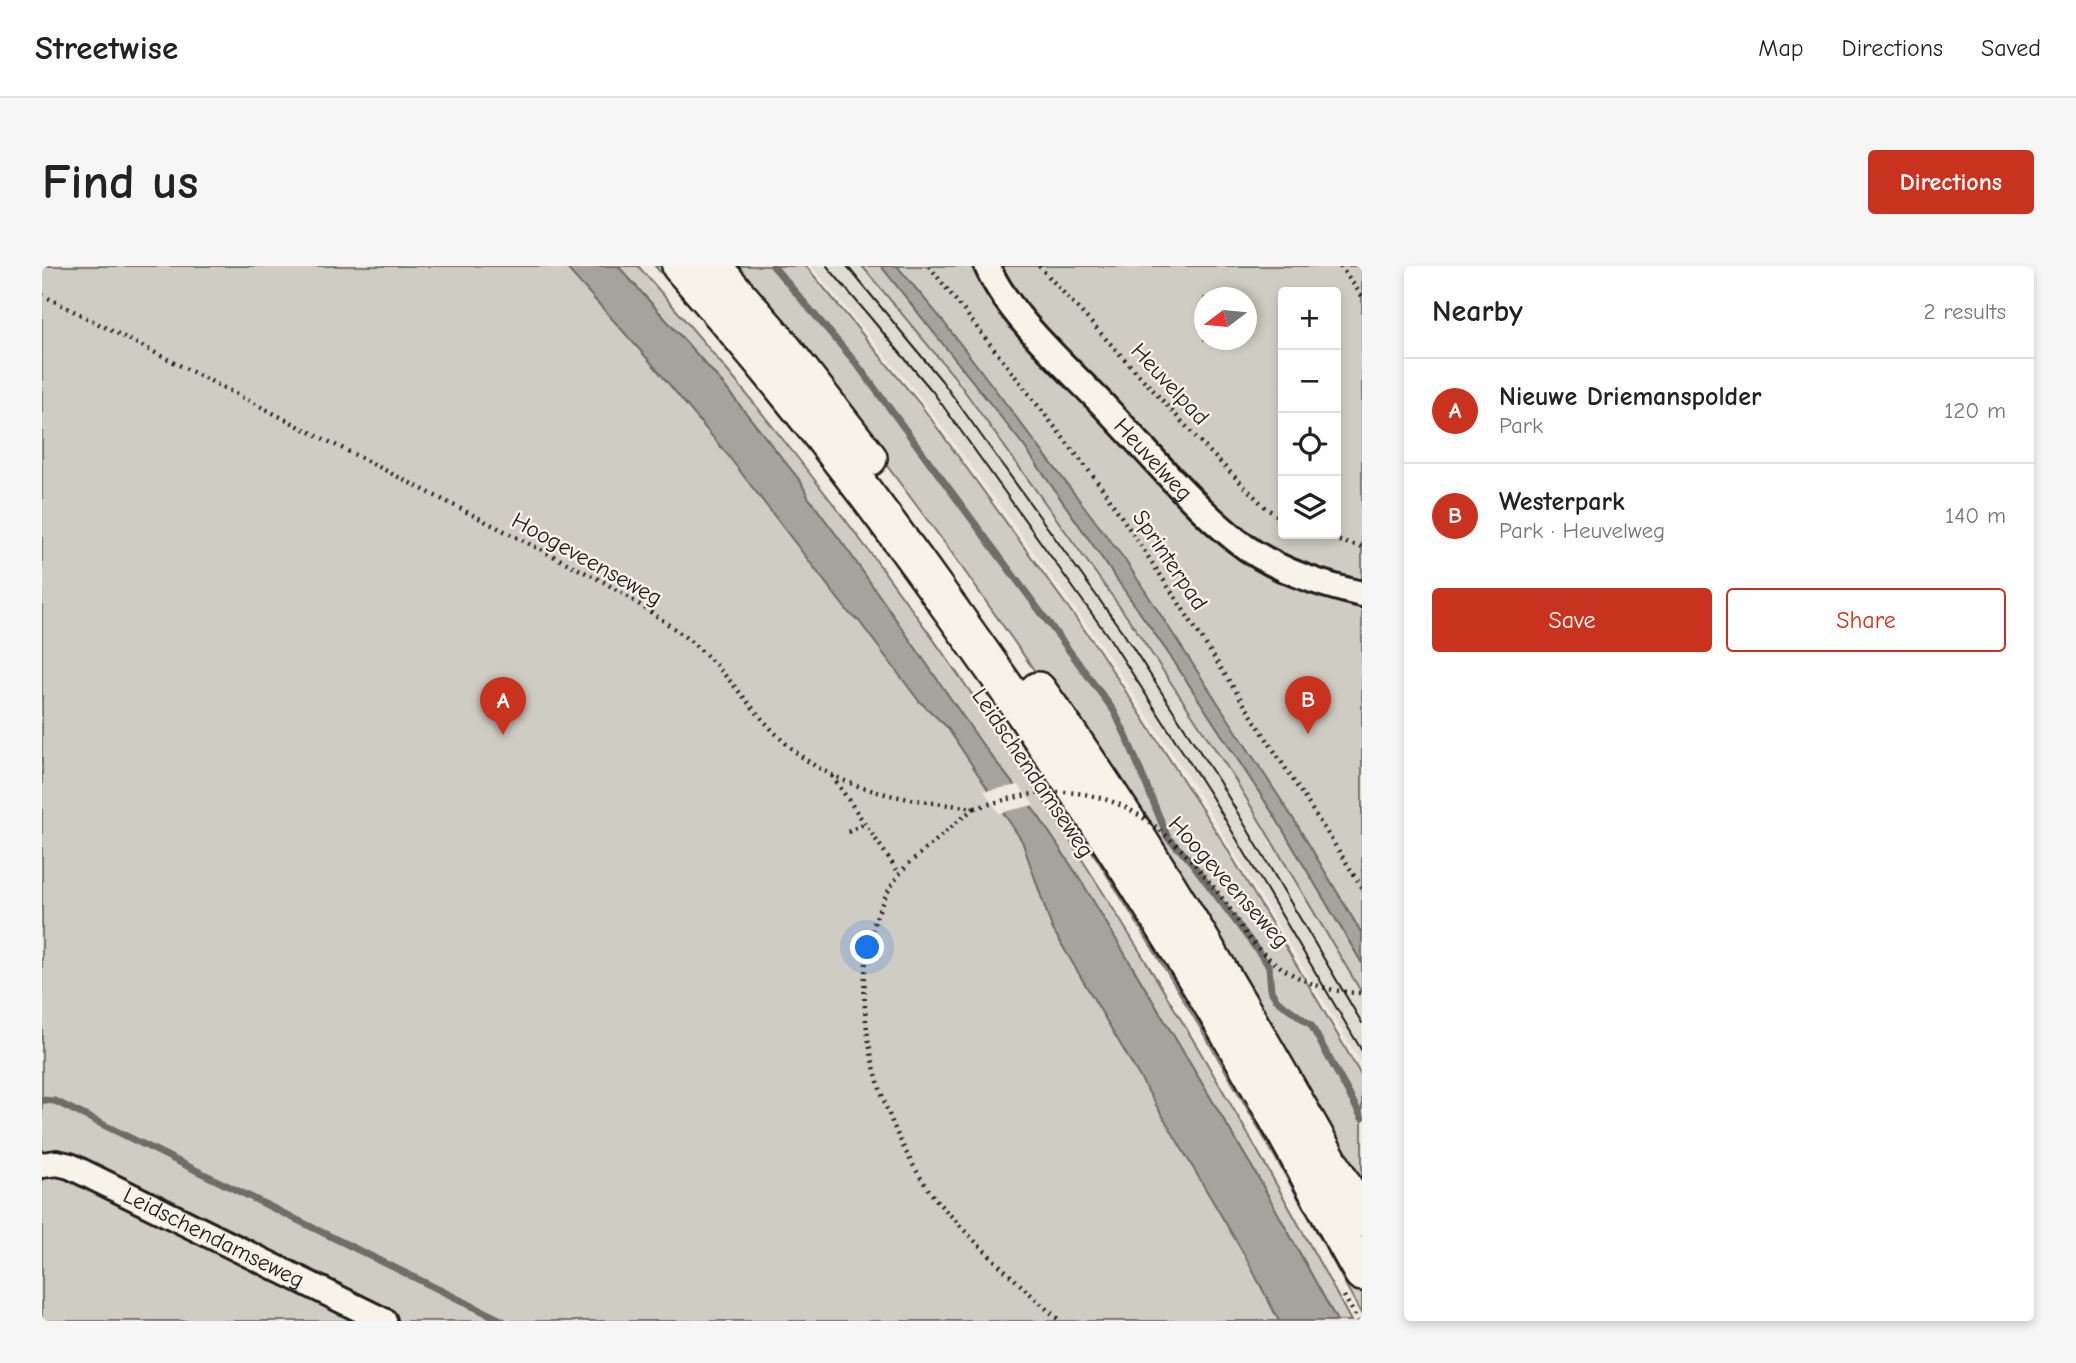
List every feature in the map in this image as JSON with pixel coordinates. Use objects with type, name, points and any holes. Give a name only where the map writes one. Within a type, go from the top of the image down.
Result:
[{"type":"main road","name":"Leidschendamseweg","points":[[680,266],[734,327],[879,509],[1029,718],[1136,883],[1250,1072],[1352,1282]]},
{"type":"main road","points":[[713,266],[777,340],[902,499],[1099,777],[1234,993],[1362,1218]]},
{"type":"street","name":"Heuvelweg","points":[[987,266],[1012,308],[1194,500],[1237,541],[1286,571],[1362,594]]},
{"type":"street","name":"Leidschendamseweg","points":[[42,1164],[70,1166],[384,1321]]},
{"type":"path","name":"Sprinterpad","points":[[929,266],[1100,485],[1362,887]]},
{"type":"path","name":"Heuvelpad","points":[[1039,266],[1207,449],[1266,509],[1278,517]]},
{"type":"path","points":[[1340,266],[1362,296]]},
{"type":"path","name":"Hoogeveenseweg","points":[[42,296],[604,582],[674,627],[709,657],[766,725],[797,754],[831,775],[891,796],[975,808],[1027,795],[1064,792],[1113,801],[1160,828],[1225,903],[1253,943],[1272,960],[1295,977],[1318,986],[1335,991],[1362,993]]},
{"type":"path","points":[[1331,539],[1362,547]]},
{"type":"path","points":[[831,775],[900,873]]},
{"type":"path","name":"Leidschendamseweg","points":[[1043,787],[1051,799]]},
{"type":"path","points":[[975,808],[908,864],[881,907],[871,932],[865,969],[872,1055],[881,1093],[906,1155],[935,1199],[995,1263],[1060,1321]]},
{"type":"path","points":[[848,832],[865,823]]},
{"type":"path","points":[[1352,1282],[1358,1321]]},
{"type":"shaded area","points":[[42,266],[604,266],[1076,900],[1312,1321],[42,1321]]},
{"type":"shaded area","points":[[565,266],[618,266],[717,377],[801,482],[808,497],[982,744],[1039,817],[1080,879],[1259,1179],[1337,1321],[1279,1321],[1245,1256],[1052,928],[1022,841],[947,727],[919,701],[726,453],[654,366]]},
{"type":"shaded area","points":[[618,266],[638,266],[742,388],[841,513],[935,641],[1112,906],[1195,1042],[1351,1321],[1337,1321],[1259,1179],[1080,879],[1039,817],[982,744],[808,497],[801,482],[717,377]]},
{"type":"shaded area","points":[[655,266],[671,266],[1046,753],[1362,1287],[1362,1315],[1207,1039],[1125,903],[1039,770],[856,511],[758,387]]},
{"type":"shaded area","points":[[725,266],[806,266],[920,404],[1099,650],[1223,842],[1362,1077],[1362,1205],[1103,768],[949,549],[864,435]]},
{"type":"shaded area","points":[[811,266],[862,266],[953,375],[1130,621],[1233,776],[1362,993],[1362,1065],[1201,797],[1101,644],[922,399]]},
{"type":"shaded area","points":[[862,266],[881,266],[1024,446],[1173,660],[1274,815],[1362,963],[1362,993],[1233,776],[1130,621],[953,375]]},
{"type":"shaded area","points":[[881,266],[897,266],[939,316],[1125,560],[1296,823],[1362,934],[1362,963],[1274,815],[1173,660],[1024,446]]},
{"type":"shaded area","points":[[897,266],[1362,266],[1362,934],[1296,823]]},
{"type":"pier","points":[[1019,785],[1034,805],[999,813],[984,791]]},
{"type":"waterway","points":[[773,266],[856,363],[1114,711],[1168,838],[1189,859],[1269,966],[1271,991],[1277,1000],[1311,1025],[1362,1118]]},
{"type":"waterway","points":[[42,1100],[55,1101],[503,1321]]},
{"type":"tram line","points":[[827,266],[933,392],[1110,639],[1210,794],[1362,1051]]},
{"type":"tram line","points":[[847,266],[942,381],[1124,634],[1220,783],[1362,1023]]},
{"type":"place","name":"Westerpark","points":[[1308,734]]},
{"type":"place","name":"Nieuwe Driemanspolder","points":[[503,735]]}]
